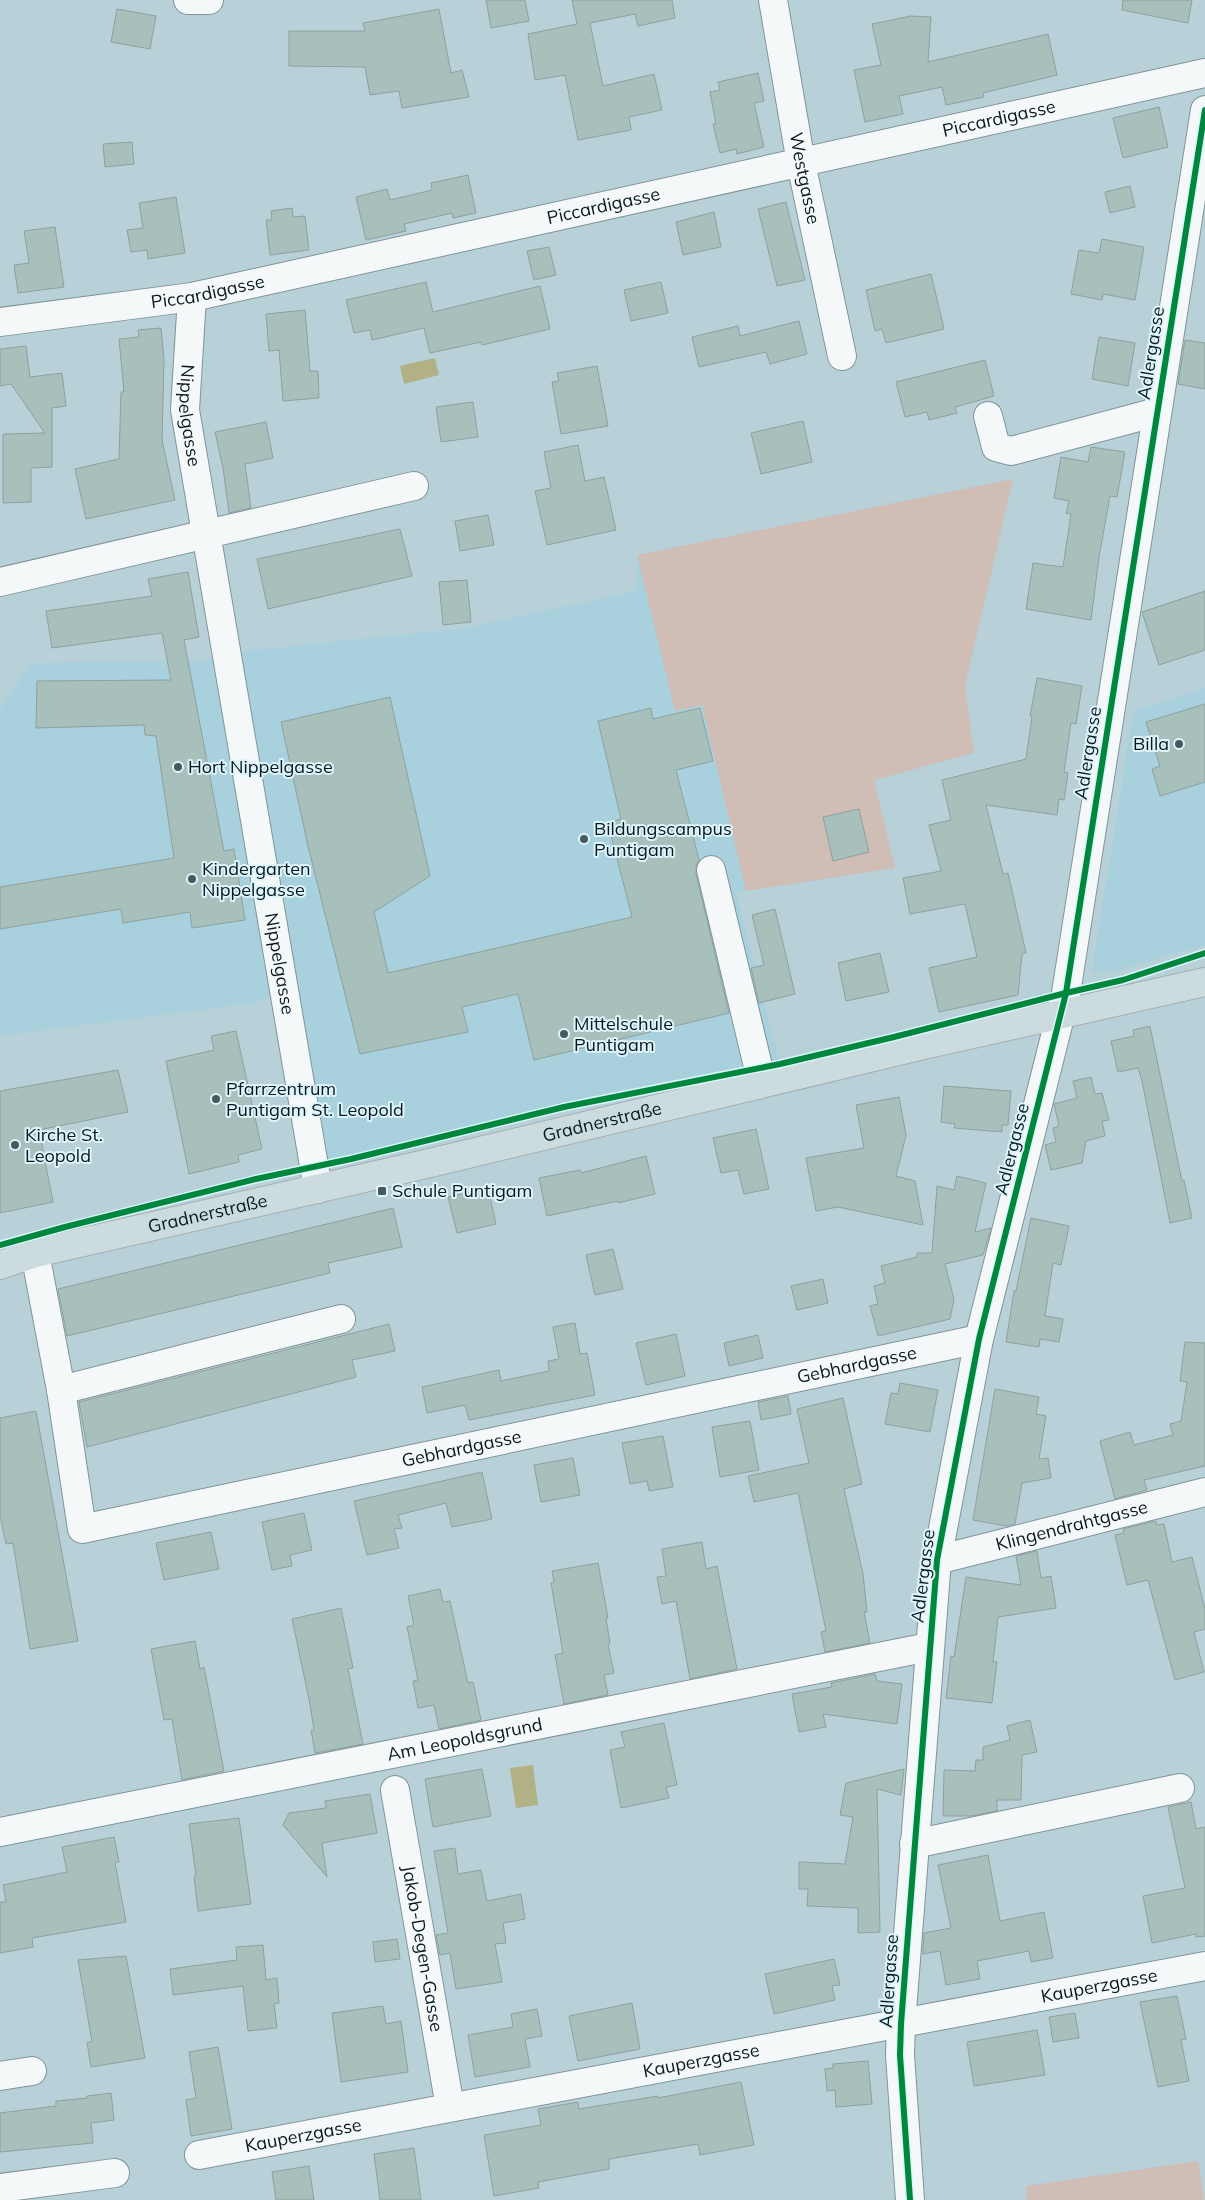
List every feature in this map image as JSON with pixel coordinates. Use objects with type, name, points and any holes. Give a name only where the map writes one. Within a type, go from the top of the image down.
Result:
[{"type":"main road","name":"Gradnerstraße","points":[[0,1264],[35,1253],[318,1189],[762,1083],[1205,982]]},
{"type":"street","points":[[188,0],[209,0]]},
{"type":"street","name":"Westgasse","points":[[773,0],[801,163],[842,356]]},
{"type":"street","name":"Piccardigasse","points":[[0,322],[192,298],[1205,73]]},
{"type":"street","name":"Adlergasse","points":[[910,2200],[900,2054],[901,2024],[937,1560],[979,1339],[1066,993],[1205,110]]},
{"type":"street","name":"Nippelgasse","points":[[192,298],[185,410],[318,1189]]},
{"type":"street","points":[[988,416],[996,448],[1011,451],[1157,412]]},
{"type":"street","points":[[0,582],[206,532],[414,486]]},
{"type":"street","points":[[711,870],[762,1083]]},
{"type":"street","name":"Gebhardgasse","points":[[35,1253],[61,1390],[82,1529],[979,1339]]},
{"type":"street","points":[[61,1390],[341,1319]]},
{"type":"street","name":"Klingendrahtgasse","points":[[937,1560],[1205,1492]]},
{"type":"street","name":"Am Leopoldsgrund","points":[[0,1832],[929,1647]]},
{"type":"street","points":[[914,1844],[1180,1788]]},
{"type":"street","name":"Jakob-Degen-Gasse","points":[[395,1790],[450,2107]]},
{"type":"street","name":"Kauperzgasse","points":[[199,2155],[1205,1966]]},
{"type":"street","points":[[0,2076],[32,2071]]},
{"type":"street","points":[[0,2188],[115,2173]]},
{"type":"shaded area","points":[[435,358],[439,375],[404,384],[400,366]]},
{"type":"shaded area","name":"Bildungscampus Puntigam","points":[[1013,479],[965,686],[974,753],[874,780],[895,868],[736,893],[780,1064],[564,1107],[314,1166],[284,989],[255,1003],[0,1036],[0,710],[31,663],[202,661],[245,651],[459,629],[637,591],[637,555]]},
{"type":"shaded area","points":[[1013,479],[965,686],[974,753],[874,780],[895,868],[746,891],[702,705],[675,711],[637,555]]},
{"type":"shaded area","points":[[1205,688],[1205,945],[1111,972],[1092,972],[1132,720],[1138,710]]},
{"type":"shaded area","points":[[533,1765],[538,1805],[516,1808],[510,1768]]},
{"type":"shaded area","points":[[1198,2161],[1204,2200],[1027,2200],[1026,2186]]},
{"type":"building","points":[[486,0],[525,0],[529,21],[491,28]]},
{"type":"building","points":[[572,0],[672,0],[675,18],[638,26],[635,14],[590,23],[603,86],[654,74],[662,110],[629,117],[631,130],[578,140],[565,75],[535,80],[528,34],[577,24]]},
{"type":"building","points":[[1123,0],[1192,0],[1188,23],[1122,10]]},
{"type":"building","points":[[117,9],[156,16],[150,49],[111,42]]},
{"type":"building","points":[[439,9],[451,73],[462,70],[469,97],[402,108],[399,91],[370,95],[365,67],[289,66],[289,31],[365,31],[363,23]]},
{"type":"building","points":[[911,16],[931,17],[928,62],[1048,34],[1057,75],[983,93],[984,97],[946,105],[942,87],[899,96],[903,114],[865,122],[854,70],[881,65],[872,24]]},
{"type":"building","points":[[758,73],[764,101],[754,103],[764,147],[737,154],[736,149],[720,153],[713,124],[716,124],[710,92],[720,90],[718,82]]},
{"type":"building","points":[[1159,107],[1168,147],[1123,158],[1113,118]]},
{"type":"building","points":[[132,142],[134,164],[105,167],[103,144]]},
{"type":"building","points":[[468,175],[476,213],[453,218],[452,213],[404,224],[406,231],[366,240],[356,197],[387,189],[390,200],[432,190],[431,183]]},
{"type":"building","points":[[1130,186],[1135,207],[1110,213],[1105,192]]},
{"type":"building","points":[[176,197],[185,253],[148,259],[147,250],[131,252],[127,230],[143,228],[139,203]]},
{"type":"building","points":[[786,202],[805,280],[777,286],[758,209]]},
{"type":"building","points":[[292,208],[293,217],[305,216],[309,250],[270,255],[266,220],[272,220],[271,211]]},
{"type":"building","points":[[714,212],[721,247],[683,255],[676,222]]},
{"type":"building","points":[[55,227],[64,287],[18,293],[14,265],[29,263],[24,231]]},
{"type":"building","points":[[1102,239],[1144,247],[1135,300],[1103,294],[1102,300],[1071,294],[1079,250],[1099,253]]},
{"type":"building","points":[[549,247],[556,275],[534,280],[527,251]]},
{"type":"building","points":[[931,274],[944,329],[886,343],[882,329],[875,331],[866,290]]},
{"type":"building","points":[[426,282],[433,312],[540,286],[550,329],[482,345],[481,342],[430,353],[424,328],[372,340],[370,330],[354,333],[346,300]]},
{"type":"building","points":[[661,282],[668,313],[631,321],[624,290]]},
{"type":"building","points":[[305,310],[310,371],[318,371],[319,398],[283,401],[279,350],[269,351],[266,314]]},
{"type":"building","points":[[799,321],[807,354],[770,364],[766,352],[699,367],[692,337],[738,326],[740,336]]},
{"type":"building","points":[[161,328],[164,359],[162,440],[175,500],[86,519],[75,469],[119,459],[121,392],[124,392],[119,339],[139,337],[138,330]]},
{"type":"building","points":[[1099,337],[1135,343],[1128,386],[1092,379]]},
{"type":"building","points":[[1185,340],[1205,343],[1205,389],[1178,384]]},
{"type":"building","points":[[26,346],[30,377],[62,373],[66,406],[52,408],[52,467],[31,468],[31,502],[3,503],[3,434],[45,433],[11,384],[0,386],[0,349]]},
{"type":"building","points":[[985,360],[994,396],[955,407],[957,413],[929,420],[927,412],[905,417],[896,382]]},
{"type":"building","points":[[597,366],[608,426],[561,434],[552,382],[559,381],[557,373]]},
{"type":"building","points":[[473,402],[478,437],[441,442],[436,407]]},
{"type":"building","points":[[803,421],[812,462],[761,474],[751,433]]},
{"type":"building","points":[[266,422],[273,458],[245,464],[251,508],[229,513],[223,468],[215,432]]},
{"type":"building","points":[[578,445],[585,481],[604,477],[616,530],[547,545],[535,491],[551,488],[544,452]]},
{"type":"building","points":[[1091,447],[1125,452],[1117,497],[1110,496],[1099,557],[1091,620],[1026,609],[1033,563],[1063,567],[1071,514],[1066,513],[1069,501],[1054,498],[1061,457],[1088,462]]},
{"type":"building","points":[[488,515],[494,545],[460,551],[455,521]]},
{"type":"building","points":[[400,529],[412,576],[268,609],[257,559]]},
{"type":"building","points":[[188,572],[199,637],[184,640],[224,851],[234,849],[245,920],[192,928],[190,912],[123,923],[121,909],[0,929],[0,887],[174,858],[156,736],[145,735],[144,725],[36,728],[37,681],[171,680],[162,633],[52,648],[46,611],[152,596],[148,579]]},
{"type":"building","points":[[467,580],[471,622],[443,625],[439,582]]},
{"type":"building","points":[[1205,591],[1205,650],[1159,665],[1142,612]]},
{"type":"building","points":[[1037,678],[1082,686],[1076,724],[1071,723],[1064,772],[1068,773],[1064,800],[1059,799],[1057,815],[986,805],[1003,874],[1008,873],[1026,953],[1022,954],[1018,995],[939,1012],[929,968],[977,957],[965,904],[910,914],[903,878],[941,871],[929,825],[951,820],[942,780],[1026,759],[1032,716],[1030,716]]},
{"type":"building","points":[[390,697],[430,876],[374,912],[388,973],[632,917],[608,823],[621,819],[598,721],[651,708],[653,719],[700,708],[713,761],[676,770],[699,860],[696,866],[696,874],[729,1013],[534,1060],[518,994],[462,1007],[468,1032],[360,1054],[308,846],[281,722]]},
{"type":"building","name":"Billa","points":[[1205,704],[1205,782],[1160,796],[1152,769],[1160,766],[1146,722]]},
{"type":"building","points":[[859,809],[869,852],[833,861],[823,817]]},
{"type":"building","points":[[775,909],[795,994],[759,1003],[751,968],[764,965],[752,915]]},
{"type":"building","points":[[880,953],[889,992],[846,1001],[838,963]]},
{"type":"building","points":[[1150,1026],[1182,1181],[1184,1180],[1192,1218],[1170,1223],[1138,1068],[1118,1072],[1111,1041],[1134,1036],[1133,1030]]},
{"type":"building","name":"Pfarrzentrum Puntigam St. Leopold","points":[[236,1031],[262,1149],[238,1155],[239,1162],[189,1174],[166,1061],[214,1050],[211,1036]]},
{"type":"building","name":"Kirche St. Leopold","points":[[118,1070],[128,1112],[39,1130],[53,1202],[0,1213],[0,1091]]},
{"type":"building","points":[[1091,1077],[1095,1094],[1102,1093],[1109,1120],[1102,1121],[1105,1136],[1086,1141],[1082,1163],[1051,1170],[1045,1145],[1056,1142],[1053,1128],[1059,1126],[1054,1104],[1077,1098],[1073,1081]]},
{"type":"building","points":[[944,1086],[1011,1091],[1008,1125],[1002,1125],[1002,1132],[954,1128],[955,1124],[941,1122]]},
{"type":"building","points":[[899,1097],[906,1135],[896,1176],[915,1181],[923,1225],[838,1207],[816,1211],[806,1158],[864,1148],[856,1105]]},
{"type":"building","points":[[756,1129],[769,1189],[744,1194],[738,1170],[721,1173],[713,1138]]},
{"type":"building","points":[[646,1156],[655,1194],[547,1216],[539,1178],[580,1170],[581,1173]]},
{"type":"building","points":[[957,1176],[986,1183],[975,1232],[991,1228],[983,1255],[945,1264],[954,1299],[950,1319],[878,1336],[870,1306],[878,1304],[874,1286],[885,1283],[881,1266],[917,1257],[917,1253],[932,1253],[937,1186],[954,1190]]},
{"type":"building","points":[[488,1188],[496,1224],[457,1233],[448,1197]]},
{"type":"building","points":[[393,1208],[402,1247],[328,1263],[330,1273],[67,1336],[58,1289]]},
{"type":"building","points":[[1031,1218],[1069,1226],[1061,1265],[1053,1263],[1045,1316],[1063,1319],[1059,1342],[1040,1339],[1039,1347],[1006,1342],[1014,1291],[1016,1291]]},
{"type":"building","points":[[613,1249],[623,1289],[595,1295],[586,1255]]},
{"type":"building","points":[[823,1279],[828,1303],[797,1310],[791,1286]]},
{"type":"building","points":[[575,1323],[580,1354],[587,1353],[595,1395],[469,1420],[465,1405],[427,1413],[422,1387],[499,1370],[501,1381],[549,1371],[548,1361],[559,1359],[553,1327]]},
{"type":"building","points":[[389,1324],[395,1351],[352,1360],[356,1377],[87,1447],[79,1402]]},
{"type":"building","points":[[676,1334],[685,1376],[646,1385],[636,1343]]},
{"type":"building","points":[[758,1335],[763,1358],[729,1366],[724,1343]]},
{"type":"building","points":[[1185,1342],[1205,1343],[1205,1466],[1144,1480],[1147,1490],[1115,1499],[1100,1441],[1130,1432],[1134,1445],[1173,1435],[1170,1424],[1181,1421],[1187,1382],[1180,1381]]},
{"type":"building","points":[[900,1383],[938,1390],[930,1432],[885,1424],[891,1393],[898,1394]]},
{"type":"building","points":[[995,1389],[1039,1397],[1036,1414],[1046,1416],[1039,1459],[1048,1458],[1051,1478],[1022,1483],[1015,1524],[1006,1526],[973,1520]]},
{"type":"building","points":[[788,1396],[791,1414],[761,1420],[758,1402]]},
{"type":"building","points":[[843,1398],[862,1484],[844,1489],[863,1574],[867,1612],[864,1612],[870,1643],[825,1652],[821,1632],[826,1631],[798,1493],[754,1502],[748,1476],[809,1463],[797,1409]]},
{"type":"building","points":[[36,1411],[78,1641],[30,1649],[13,1543],[6,1544],[0,1515],[0,1418]]},
{"type":"building","points":[[750,1421],[759,1470],[720,1477],[712,1427]]},
{"type":"building","points":[[663,1436],[673,1487],[649,1491],[647,1481],[630,1484],[622,1443]]},
{"type":"building","points":[[573,1458],[580,1495],[541,1502],[534,1465]]},
{"type":"building","points":[[482,1472],[492,1519],[452,1527],[446,1503],[398,1515],[402,1528],[394,1529],[399,1548],[367,1555],[354,1501]]},
{"type":"building","points":[[304,1513],[312,1550],[290,1555],[292,1566],[272,1570],[262,1522]]},
{"type":"building","points":[[1156,1521],[1157,1525],[1164,1524],[1172,1562],[1192,1557],[1205,1609],[1205,1629],[1194,1632],[1204,1672],[1175,1680],[1148,1580],[1127,1585],[1115,1535],[1124,1533],[1123,1529]]},
{"type":"building","points":[[211,1532],[219,1569],[164,1580],[156,1543]]},
{"type":"building","points":[[702,1542],[706,1569],[717,1566],[737,1669],[690,1679],[676,1601],[662,1604],[657,1577],[666,1576],[662,1549]]},
{"type":"building","points":[[1037,1551],[1041,1578],[1051,1576],[1056,1608],[998,1617],[993,1662],[997,1662],[992,1703],[946,1698],[951,1656],[954,1657],[966,1577],[1021,1585],[1016,1556]]},
{"type":"building","points":[[598,1563],[608,1618],[606,1618],[610,1644],[608,1645],[614,1673],[604,1675],[608,1695],[564,1704],[555,1655],[563,1653],[551,1583],[554,1582],[552,1571]]},
{"type":"building","points":[[440,1589],[443,1602],[450,1601],[468,1683],[473,1682],[481,1720],[439,1729],[434,1705],[418,1708],[413,1681],[418,1680],[407,1627],[414,1625],[408,1596]]},
{"type":"building","points":[[341,1608],[353,1668],[348,1669],[363,1744],[315,1753],[311,1730],[314,1730],[310,1704],[292,1619]]},
{"type":"building","points":[[195,1641],[200,1669],[204,1667],[224,1771],[182,1780],[172,1719],[164,1720],[151,1649]]},
{"type":"building","points":[[875,1674],[877,1681],[902,1684],[897,1724],[823,1714],[826,1727],[799,1732],[792,1694],[832,1687],[831,1683]]},
{"type":"building","points":[[1030,1720],[1037,1752],[1022,1755],[1021,1800],[997,1800],[997,1811],[971,1816],[943,1816],[944,1770],[975,1771],[976,1760],[983,1760],[983,1747],[1010,1740],[1007,1726]]},
{"type":"building","points":[[664,1723],[677,1785],[666,1787],[669,1798],[621,1808],[610,1750],[625,1747],[621,1732]]},
{"type":"building","points":[[482,1769],[491,1816],[433,1827],[425,1779]]},
{"type":"building","points":[[904,1769],[901,1795],[877,1789],[880,1932],[858,1933],[858,1908],[807,1906],[808,1889],[799,1889],[799,1862],[845,1864],[853,1817],[840,1815],[846,1783]]},
{"type":"building","points":[[370,1794],[377,1833],[322,1843],[327,1877],[283,1825],[289,1813],[326,1808],[325,1801]]},
{"type":"building","points":[[1191,1802],[1196,1829],[1205,1827],[1205,1936],[1196,1937],[1196,1934],[1152,1943],[1143,1896],[1185,1888],[1168,1807]]},
{"type":"building","points":[[239,1818],[251,1904],[198,1911],[194,1877],[196,1876],[189,1824]]},
{"type":"building","points":[[114,1837],[119,1862],[115,1863],[126,1922],[32,1938],[33,1947],[0,1953],[0,1902],[6,1902],[3,1885],[67,1872],[62,1847]]},
{"type":"building","points":[[455,1848],[458,1874],[481,1870],[487,1901],[521,1894],[525,1919],[503,1923],[506,1943],[495,1944],[502,1982],[456,1989],[450,1953],[440,1955],[436,1935],[448,1933],[434,1851]]},
{"type":"building","points":[[988,1855],[1000,1921],[1044,1912],[1053,1958],[1031,1962],[1029,1951],[977,1961],[980,1979],[946,1985],[940,1951],[923,1954],[924,1933],[951,1928],[938,1865]]},
{"type":"building","points":[[397,1939],[400,1959],[375,1962],[373,1942]]},
{"type":"building","points":[[263,1945],[266,1980],[277,1978],[279,2003],[274,2004],[277,2028],[248,2031],[243,1986],[173,1995],[170,1969],[237,1960],[236,1947]]},
{"type":"building","points":[[126,1956],[145,2058],[91,2067],[87,2042],[92,2042],[78,1960]]},
{"type":"building","points":[[834,1959],[840,1985],[832,1986],[835,2000],[774,2014],[765,1974]]},
{"type":"building","points":[[1177,1996],[1186,2039],[1181,2040],[1189,2081],[1158,2087],[1140,2002]]},
{"type":"building","points":[[632,2003],[640,2049],[578,2061],[569,2016]]},
{"type":"building","points":[[383,2006],[386,2024],[401,2021],[408,2072],[341,2082],[332,2013]]},
{"type":"building","points":[[537,2009],[542,2036],[525,2039],[530,2067],[475,2077],[468,2035],[513,2027],[511,2014]]},
{"type":"building","points":[[1075,2013],[1079,2038],[1053,2042],[1049,2017]]},
{"type":"building","points":[[1037,2030],[1045,2075],[974,2086],[967,2042]]},
{"type":"building","points":[[218,2047],[232,2129],[191,2136],[186,2100],[196,2098],[189,2052]]},
{"type":"building","points":[[868,2061],[872,2104],[836,2107],[835,2090],[827,2091],[825,2069],[833,2068],[833,2064]]},
{"type":"building","points":[[741,2082],[754,2145],[700,2155],[698,2144],[609,2159],[609,2169],[538,2182],[539,2188],[494,2196],[484,2135],[541,2125],[538,2109],[578,2102],[579,2109],[658,2096],[658,2098]]},
{"type":"building","points":[[111,2093],[114,2120],[91,2123],[93,2143],[0,2152],[0,2113],[56,2106],[56,2101]]},
{"type":"building","points":[[414,2148],[421,2200],[380,2200],[374,2154]]},
{"type":"building","points":[[309,2166],[314,2200],[276,2200],[272,2172]]},
{"type":"cycle path","points":[[910,2200],[900,2055],[901,2024],[937,1560],[979,1339],[1066,993],[1205,110]]},
{"type":"cycle path","points":[[0,1245],[256,1179],[351,1159],[564,1107],[780,1064],[894,1037],[1123,980],[1205,953]]},
{"type":"place","name":"Billa","points":[[1179,744]]},
{"type":"place","name":"Hort Nippelgasse","points":[[178,767]]},
{"type":"place","name":"Bildungscampus Puntigam","points":[[584,839]]},
{"type":"place","name":"Kindergarten Nippelgasse","points":[[192,879]]},
{"type":"place","name":"Mittelschule Puntigam","points":[[564,1034]]},
{"type":"place","name":"Pfarrzentrum Puntigam St. Leopold","points":[[216,1099]]},
{"type":"place","name":"Kirche St. Leopold","points":[[15,1145]]},
{"type":"place","name":"Schule Puntigam","points":[[382,1191]]}]
